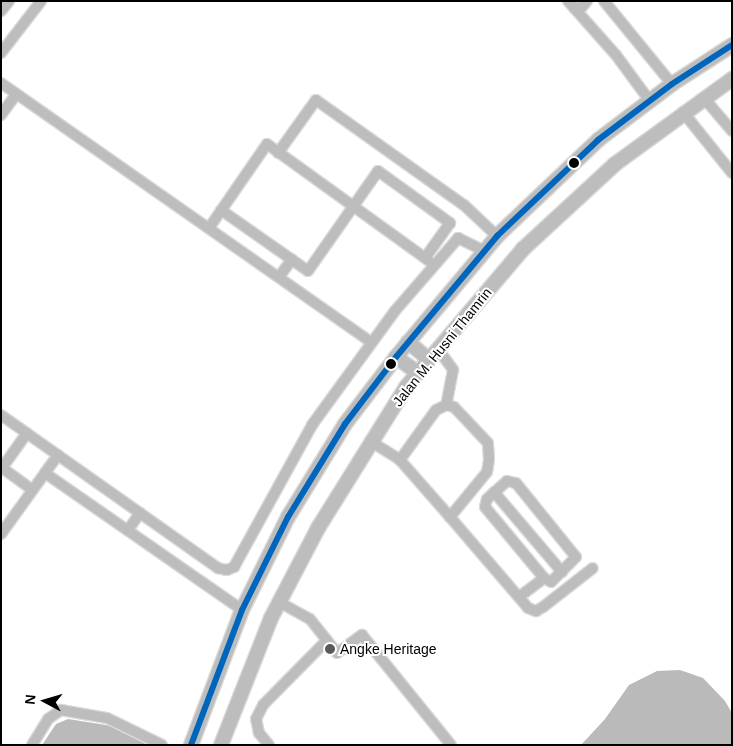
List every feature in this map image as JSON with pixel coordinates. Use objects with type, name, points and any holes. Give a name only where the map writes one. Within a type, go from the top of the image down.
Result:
[{"type":"main road","name":"Jalan M. Husni Thamrin","points":[[191,745],[242,610],[288,517],[340,433],[396,357],[497,236],[598,140],[649,100],[732,45]]},
{"type":"main road","name":"Jalan M. Husni Thamrin","points":[[221,745],[279,602],[318,528],[370,441],[418,373],[524,249],[615,164],[683,112],[732,79]]},
{"type":"main road","points":[[408,342],[433,354]]},
{"type":"main road","points":[[396,357],[418,373]]},
{"type":"street","points":[[1,11],[9,1]]},
{"type":"street","points":[[1,54],[41,1]]},
{"type":"street","points":[[571,4],[582,7],[587,1]]},
{"type":"street","points":[[604,1],[672,84]]},
{"type":"street","points":[[571,4],[616,55],[649,100]]},
{"type":"street","points":[[1,83],[371,342]]},
{"type":"street","points":[[1,115],[16,94]]},
{"type":"street","points":[[704,98],[732,131]]},
{"type":"street","points":[[278,153],[316,100],[464,205],[497,236]]},
{"type":"street","points":[[683,112],[732,172]]},
{"type":"street","points":[[209,228],[267,144],[435,264]]},
{"type":"street","points":[[221,210],[308,270],[378,171],[450,223],[425,258]]},
{"type":"street","points":[[1,415],[218,568],[227,570],[234,568],[312,425],[371,342],[458,238],[485,251]]},
{"type":"street","points":[[279,278],[292,260]]},
{"type":"street","points":[[433,354],[453,370],[446,405]]},
{"type":"street","points":[[400,460],[436,410],[446,405],[454,407],[488,443],[489,459],[487,472],[450,517]]},
{"type":"street","points":[[27,433],[2,468],[33,490]]},
{"type":"street","points":[[370,441],[400,460],[519,597],[536,611],[593,568]]},
{"type":"street","points":[[1,534],[58,455]]},
{"type":"street","points":[[45,473],[242,610]]},
{"type":"street","points":[[507,481],[516,483],[574,554],[574,562],[551,582],[544,578],[485,507],[487,499],[494,492],[507,481]]},
{"type":"street","points":[[494,492],[562,572]]},
{"type":"street","points":[[128,530],[140,513]]},
{"type":"street","points":[[519,597],[544,578]]},
{"type":"street","points":[[279,602],[310,619],[337,653],[362,635],[451,745]]},
{"type":"street","points":[[269,745],[259,733],[256,719],[263,705],[327,640]]},
{"type":"street","points":[[32,745],[48,719],[61,710],[107,718],[162,745]]},
{"type":"shaded area","points":[[680,670],[703,678],[725,701],[732,713],[732,745],[581,745],[605,719],[629,685],[657,671]]},
{"type":"shaded area","points":[[68,719],[112,726],[148,745],[42,745],[56,724]]},
{"type":"transit line","points":[[191,745],[242,610],[288,517],[345,424],[396,357],[497,236],[598,140],[672,84],[732,45]]},
{"type":"place","name":"Angke Heritage","points":[[330,649]]}]
